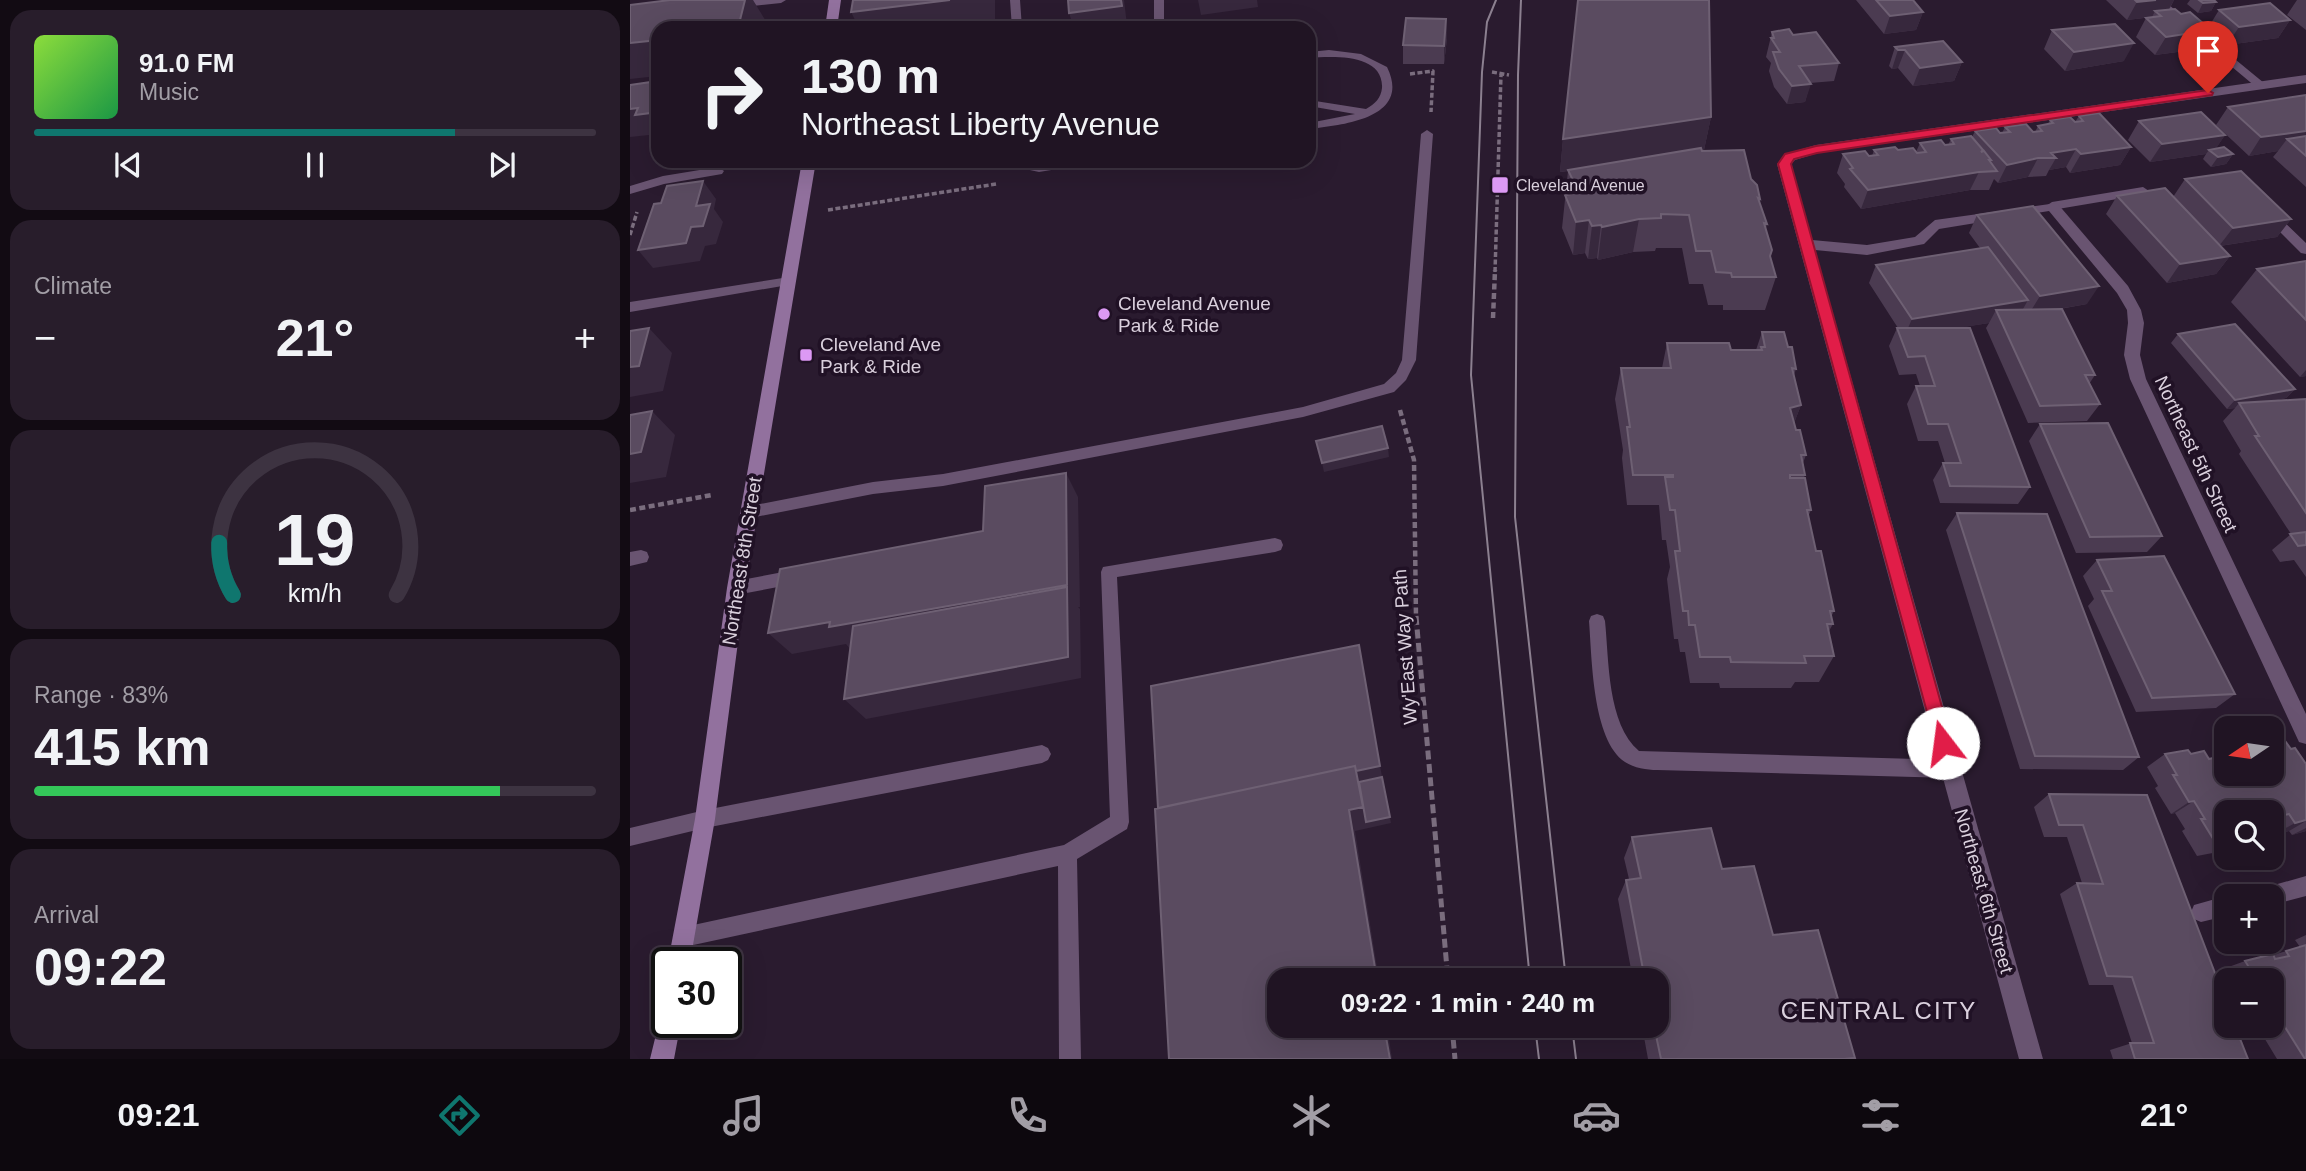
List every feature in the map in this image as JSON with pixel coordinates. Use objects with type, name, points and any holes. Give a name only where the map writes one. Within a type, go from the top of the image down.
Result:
[{"type":"street","points":[[832,21],[835,0]]},
{"type":"street","points":[[2260,85],[2306,79]]},
{"type":"street","name":"Northeast 6th Street","points":[[2031,1059],[1785,169],[1790,157],[1816,149],[2260,85]]},
{"type":"street","name":"Northeast 8th Street","points":[[682,947],[705,820],[736,588],[809,168]]},
{"type":"street","points":[[1805,244],[1867,250],[1919,241],[1936,225],[2052,206]]},
{"type":"street","name":"Northeast 5th Street","points":[[2052,206],[2123,290],[2134,310],[2136,323],[2132,355],[2137,379],[2306,735]]},
{"type":"street","points":[[662,1059],[666,1038]]},
{"type":"lane","points":[[726,6],[781,0]]},
{"type":"lane","points":[[1015,0],[1016,21]]},
{"type":"lane","points":[[1159,0],[1159,21]]},
{"type":"lane","points":[[2157,0],[2260,85]]},
{"type":"lane","points":[[1316,55],[1350,54],[1375,63],[1383,69],[1389,89],[1386,98],[1369,113],[1316,126]]},
{"type":"lane","points":[[1316,104],[1369,113]]},
{"type":"lane","points":[[1316,118],[1340,122]]},
{"type":"lane","points":[[750,512],[873,488],[956,478],[1303,412],[1388,388],[1401,376],[1409,360],[1427,134]]},
{"type":"lane","points":[[630,190],[663,180],[718,172]]},
{"type":"lane","points":[[2052,206],[2143,191]]},
{"type":"lane","points":[[2264,210],[2306,250]]},
{"type":"lane","points":[[630,307],[789,281]]},
{"type":"lane","points":[[684,937],[1067,854],[1120,822],[1109,572],[1276,545]]},
{"type":"lane","points":[[736,588],[817,573]]},
{"type":"lane","points":[[1597,621],[1611,727],[1618,743],[1633,757],[1674,762],[1951,769]]},
{"type":"lane","points":[[630,837],[1042,754]]},
{"type":"lane","points":[[1067,854],[1070,1059]]},
{"type":"lane","points":[[2284,892],[2306,886]]},
{"type":"lane","points":[[2201,912],[2214,909]]},
{"type":"path","points":[[1427,134],[1433,71]]},
{"type":"path","points":[[1492,72],[1509,75]]},
{"type":"path","points":[[1493,318],[1501,74]]},
{"type":"path","points":[[1094,169],[1101,168]]},
{"type":"path","points":[[827,210],[1000,184]]},
{"type":"path","name":"Wy'East Way Path","points":[[1400,408],[1414,460],[1416,616],[1447,968]]},
{"type":"path","points":[[630,510],[712,495]]},
{"type":"path","points":[[1453,1038],[1455,1059]]},
{"type":"building","points":[[670,0],[745,0],[740,21],[651,21],[651,41],[630,43],[630,5]]},
{"type":"building","points":[[853,0],[950,0],[851,12]]},
{"type":"building","points":[[1068,0],[1121,0],[1122,6],[1069,13]]},
{"type":"building","points":[[1578,0],[1709,0],[1711,117],[1563,139]]},
{"type":"building","points":[[1876,0],[1913,0],[1923,12],[1890,16]]},
{"type":"building","points":[[2199,0],[2214,0],[2216,2],[2203,3]]},
{"type":"building","points":[[2270,3],[2290,20],[2239,27],[2219,10]]},
{"type":"building","points":[[2175,9],[2181,14],[2190,12],[2211,30],[2166,37],[2146,18],[2161,16],[2155,11]]},
{"type":"building","points":[[1406,18],[1446,19],[1444,46],[1403,45]]},
{"type":"building","points":[[2115,24],[2134,43],[2074,52],[2052,30]]},
{"type":"building","points":[[1789,29],[1793,35],[1816,32],[1839,63],[1799,66],[1811,84],[1792,86],[1779,69],[1773,52],[1780,52],[1771,38],[1774,38],[1772,32]]},
{"type":"building","points":[[1943,41],[1962,62],[1920,68],[1905,50],[1895,47]]},
{"type":"building","points":[[651,82],[651,113],[635,115],[638,108],[630,109],[630,85]]},
{"type":"building","points":[[2306,95],[2306,131],[2261,137],[2228,107]]},
{"type":"building","points":[[2201,112],[2225,135],[2162,144],[2139,121]]},
{"type":"building","points":[[2099,113],[2131,147],[2081,154],[2076,149],[2051,153],[2056,158],[2038,158],[2007,165],[1975,131],[1996,128],[2000,133],[2010,132],[2005,127],[2026,124],[2033,132],[2042,131],[2038,126],[2053,123],[2050,120],[2070,117],[2075,122],[2083,121],[2079,116]]},
{"type":"building","points":[[1971,136],[1997,171],[1868,190],[1850,169],[1853,168],[1843,154],[1865,151],[1869,156],[1878,155],[1874,150],[1895,147],[1898,150],[1913,148],[1917,153],[1926,152],[1920,143],[1941,140],[1945,145],[1954,144],[1951,139]]},
{"type":"building","points":[[2306,136],[2306,156],[2287,139]]},
{"type":"building","points":[[2224,147],[2233,154],[2218,157],[2209,150]]},
{"type":"building","points":[[1701,148],[1702,151],[1744,150],[1767,224],[1764,223],[1776,277],[1732,277],[1731,273],[1716,272],[1711,251],[1696,251],[1689,215],[1661,214],[1661,218],[1639,219],[1602,227],[1592,226],[1589,220],[1576,222],[1565,195],[1579,193],[1568,170]]},
{"type":"building","points":[[2241,171],[2291,219],[2233,228],[2185,179]]},
{"type":"building","points":[[703,181],[696,206],[710,204],[703,226],[691,227],[686,243],[638,250],[654,204],[661,203],[667,186]]},
{"type":"building","points":[[2165,188],[2230,256],[2180,264],[2117,196]]},
{"type":"building","points":[[2033,206],[2099,286],[2040,296],[1977,215]]},
{"type":"building","points":[[1988,247],[2028,300],[1912,319],[1876,265]]},
{"type":"building","points":[[2306,261],[2306,320],[2257,269]]},
{"type":"building","points":[[2062,309],[2095,375],[2085,375],[2100,404],[2040,406],[1996,310]]},
{"type":"building","points":[[2235,324],[2295,389],[2235,400],[2178,334]]},
{"type":"building","points":[[649,328],[639,366],[630,367],[630,331]]},
{"type":"building","points":[[1897,328],[1970,328],[2030,487],[1950,486],[1943,463],[1961,463],[1948,424],[1928,424],[1916,386],[1935,386],[1925,356],[1908,357]]},
{"type":"building","points":[[1762,332],[1784,332],[1788,347],[1792,347],[1796,369],[1792,368],[1801,405],[1790,408],[1796,430],[1800,430],[1806,455],[1801,455],[1805,475],[1790,475],[1790,478],[1805,478],[1811,510],[1807,510],[1816,551],[1821,551],[1834,611],[1830,611],[1833,624],[1827,624],[1834,656],[1804,656],[1806,663],[1731,662],[1730,657],[1700,657],[1695,625],[1689,625],[1688,611],[1683,611],[1675,551],[1680,551],[1675,510],[1670,510],[1665,477],[1673,475],[1633,475],[1627,427],[1630,427],[1621,368],[1671,368],[1667,343],[1729,343],[1731,350],[1762,350],[1761,347],[1765,347]]},
{"type":"building","points":[[2306,399],[2306,513],[2255,436],[2259,436],[2239,403]]},
{"type":"building","points":[[652,411],[641,452],[630,454],[630,415]]},
{"type":"building","points":[[2108,423],[2162,536],[2090,537],[2040,424]]},
{"type":"building","points":[[1382,426],[1388,448],[1322,463],[1316,441]]},
{"type":"building","points":[[1066,473],[1067,585],[829,627],[830,622],[768,633],[780,569],[983,531],[985,486]]},
{"type":"building","points":[[1957,513],[2047,514],[2139,757],[2035,756]]},
{"type":"building","points":[[2306,532],[2306,545],[2298,546],[2290,534]]},
{"type":"building","points":[[2164,556],[2235,694],[2152,698],[2102,591],[2112,591],[2097,560]]},
{"type":"building","points":[[1067,587],[1068,657],[844,699],[853,626]]},
{"type":"building","points":[[1359,645],[1380,766],[1356,771],[1355,766],[1158,808],[1151,686]]},
{"type":"building","points":[[2284,740],[2291,749],[2295,748],[2306,764],[2306,820],[2295,823],[2289,814],[2284,815],[2284,800],[2214,800],[2214,840],[2194,801],[2189,802],[2173,775],[2177,775],[2165,754],[2188,750],[2191,754],[2204,751],[2209,759],[2214,758],[2214,786],[2284,786]]},
{"type":"building","points":[[1355,766],[1363,807],[1349,810],[1375,968],[1267,968],[1267,1038],[1386,1038],[1390,1059],[1169,1059],[1155,809]]},
{"type":"building","points":[[1382,777],[1390,817],[1366,822],[1359,782]]},
{"type":"building","points":[[2049,794],[2147,795],[2214,971],[2214,1038],[2240,1038],[2248,1059],[2135,1059],[2130,1043],[2154,1043],[2132,977],[2107,976],[2077,883],[2103,884],[2083,825],[2059,825]]},
{"type":"building","points":[[1711,828],[1722,869],[1754,866],[1773,935],[1818,930],[1855,1058],[1661,1059],[1657,1038],[1669,1038],[1669,968],[1643,968],[1626,880],[1641,878],[1632,837]]},
{"type":"building","points":[[2306,945],[2306,1059],[2284,1025],[2284,968],[2249,968],[2245,961],[2273,954],[2275,959],[2289,956],[2286,951]]},
{"type":"tram line","points":[[1496,0],[1487,22],[1482,72],[1471,375],[1529,968]]},
{"type":"tram line","points":[[1521,0],[1518,75],[1515,517],[1565,968]]},
{"type":"tram line","points":[[1536,1038],[1539,1059]]},
{"type":"tram line","points":[[1573,1038],[1576,1059]]},
{"type":"place","name":"Cleveland Avenue","points":[[1500,185]]},
{"type":"place","name":"Cleveland Avenue Park & Ride","points":[[1104,314]]},
{"type":"place","name":"Cleveland Ave Park & Ride","points":[[806,355]]},
{"type":"district","name":"CENTRAL CITY","points":[[1879,1010]]},
{"type":"route","points":[[1943,743],[1784,164],[1790,157],[1816,149],[2208,93]]}]
